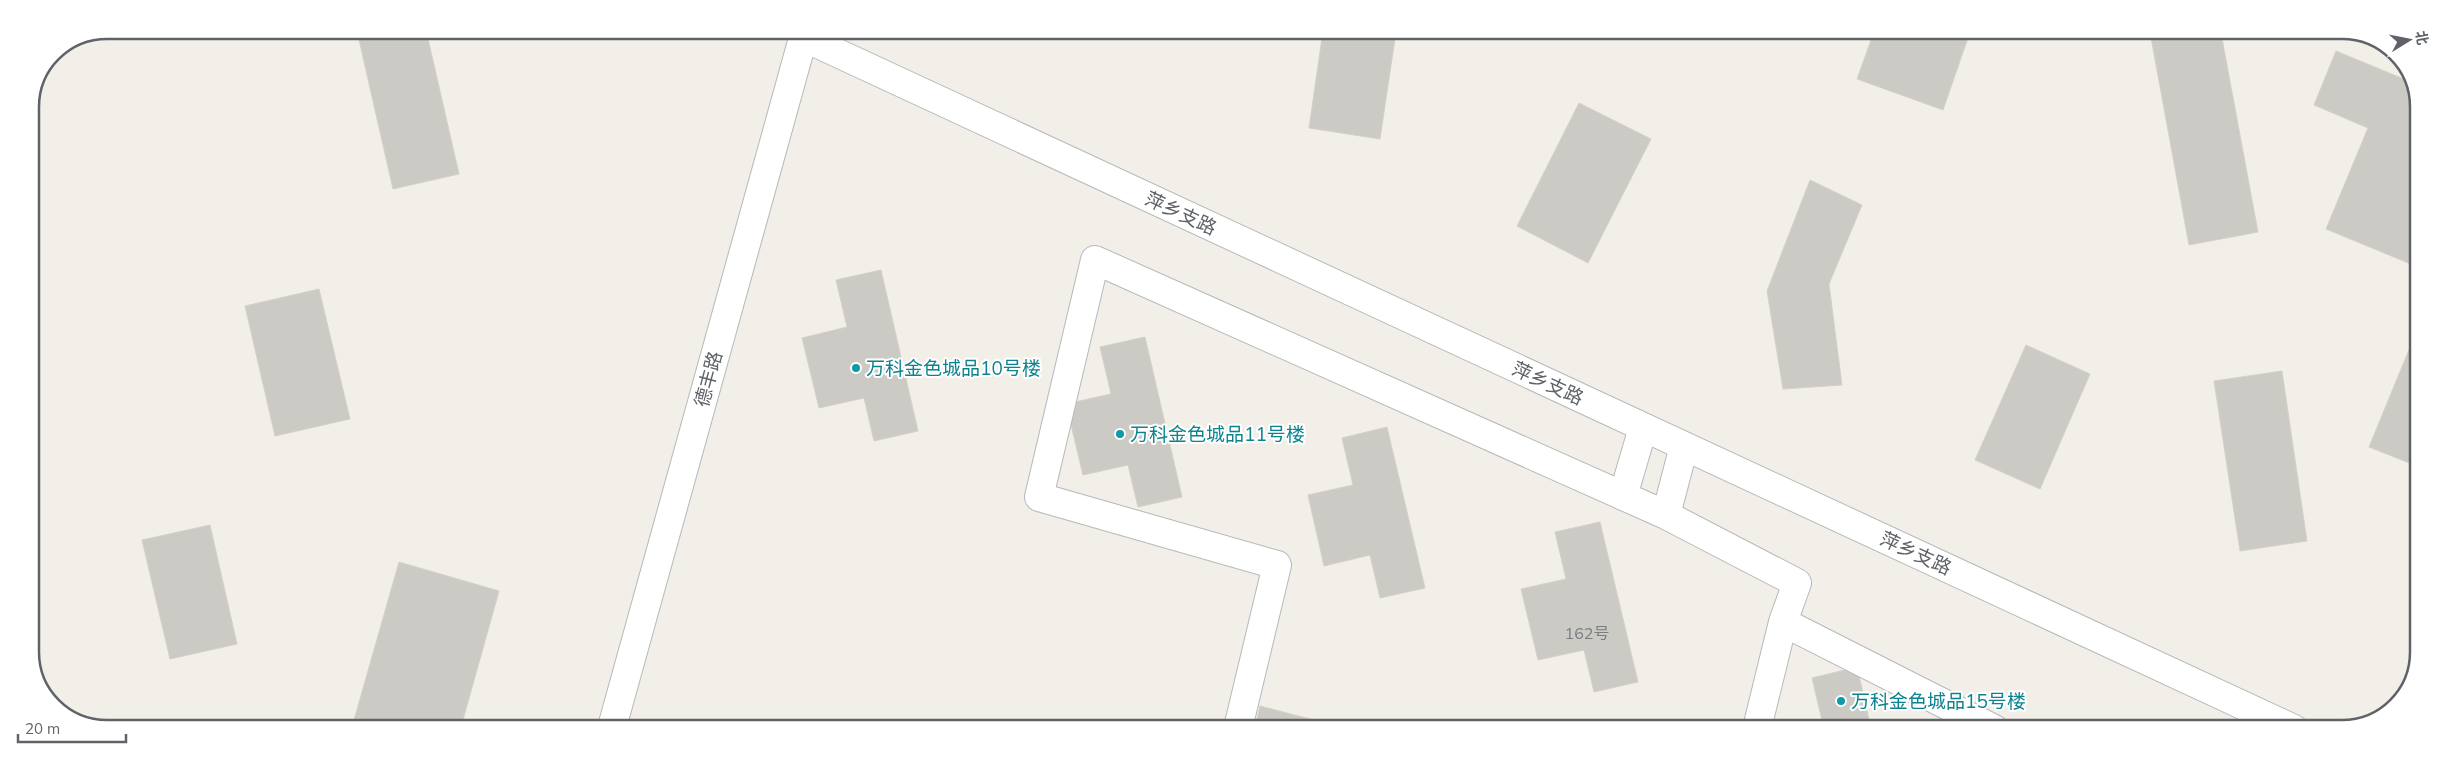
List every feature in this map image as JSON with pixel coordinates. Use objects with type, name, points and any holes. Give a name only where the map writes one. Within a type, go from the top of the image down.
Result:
[{"type":"street","name":"德丰路","points":[[614,720],[803,39]]},
{"type":"street","name":"萍乡支路","points":[[815,39],[1643,428],[2275,720]]},
{"type":"street","points":[[1240,720],[1277,565],[1039,498],[1095,260],[1666,515],[1796,583],[1783,622],[1759,720]]},
{"type":"street","points":[[1623,496],[1643,428]]},
{"type":"street","points":[[1666,515],[1684,446]]},
{"type":"street","points":[[1783,622],[1976,720]]},
{"type":"building","points":[[359,39],[428,39],[459,174],[393,189]]},
{"type":"building","points":[[1322,39],[1395,39],[1380,139],[1309,128]]},
{"type":"building","points":[[1871,39],[1968,39],[1943,110],[1857,79]]},
{"type":"building","points":[[2151,39],[2222,39],[2258,232],[2189,245]]},
{"type":"building","points":[[2336,51],[2404,79],[2410,102],[2410,264],[2326,229],[2368,128],[2314,105]]},
{"type":"building","points":[[1579,103],[1651,139],[1588,263],[1517,226]]},
{"type":"building","points":[[1810,180],[1862,205],[1829,284],[1842,385],[1783,389],[1767,291]]},
{"type":"building","name":"万科金色城品10号楼","points":[[881,270],[918,431],[874,441],[864,398],[819,408],[802,338],[847,327],[836,280]]},
{"type":"building","points":[[319,289],[350,419],[275,436],[245,306]]},
{"type":"building","name":"万科金色城品11号楼","points":[[1145,337],[1182,497],[1138,507],[1128,465],[1083,475],[1066,404],[1111,394],[1100,347]]},
{"type":"building","points":[[2026,345],[2090,374],[2040,489],[1975,460]]},
{"type":"building","points":[[2410,347],[2410,463],[2369,447]]},
{"type":"building","points":[[2282,371],[2307,541],[2240,551],[2214,381]]},
{"type":"building","points":[[1387,427],[1425,588],[1380,598],[1370,555],[1324,566],[1308,495],[1353,485],[1342,438]]},
{"type":"building","points":[[1600,522],[1638,682],[1594,692],[1584,650],[1538,660],[1521,589],[1566,579],[1555,532]]},
{"type":"building","points":[[210,525],[237,644],[170,659],[142,540]]},
{"type":"building","points":[[399,562],[499,591],[463,720],[354,720]]},
{"type":"building","name":"万科金色城品15号楼","points":[[1857,667],[1869,720],[1822,720],[1812,678]]},
{"type":"building","points":[[1260,706],[1314,720],[1257,720]]},
{"type":"place","name":"万科金色城品10号楼","points":[[856,368]]},
{"type":"place","name":"万科金色城品11号楼","points":[[1120,434]]},
{"type":"place","name":"万科金色城品15号楼","points":[[1841,701]]}]
